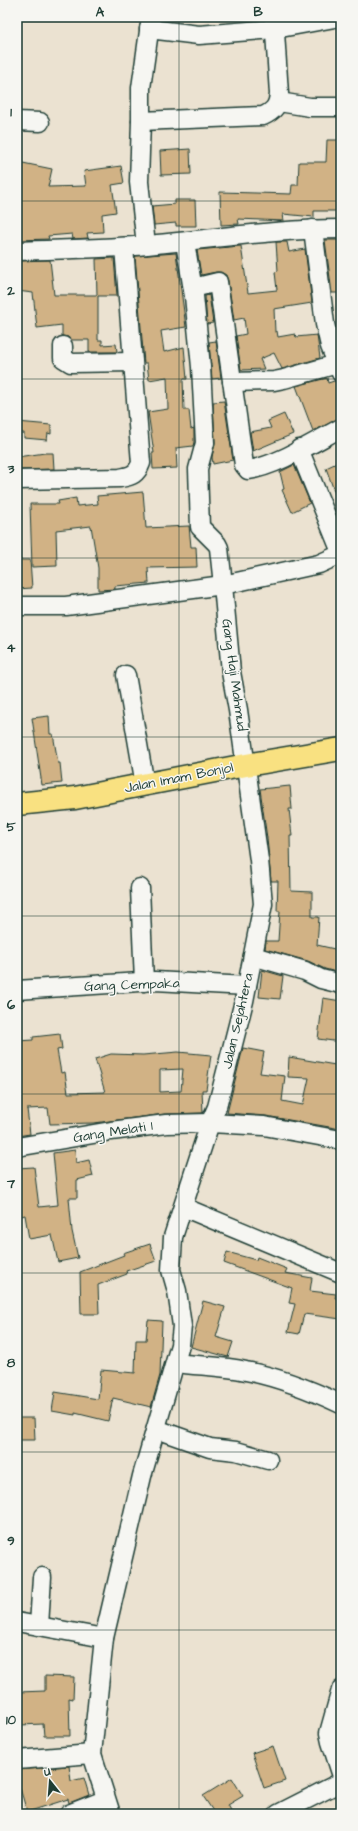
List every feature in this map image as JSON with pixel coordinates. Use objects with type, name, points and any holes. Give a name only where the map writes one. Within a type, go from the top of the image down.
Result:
[{"type":"highway","name":"Jalan Imam Bonjol","points":[[17,804],[75,798],[246,765],[341,749]]},
{"type":"street","points":[[146,245],[139,182],[142,121],[141,88],[150,23],[200,36],[274,23],[340,17]]},
{"type":"street","points":[[142,121],[263,116],[274,111],[279,102],[279,75],[274,23]]},
{"type":"street","points":[[279,102],[310,107],[341,107]]},
{"type":"street","points":[[17,121],[40,122]]},
{"type":"street","points":[[232,382],[279,380],[339,368],[335,344],[325,324],[313,229]]},
{"type":"street","points":[[17,251],[124,247],[185,242],[241,234],[313,229],[341,229]]},
{"type":"street","name":"Gang Haji Mahmud","points":[[185,242],[193,288],[201,367],[205,443],[198,469],[200,527],[217,544],[219,548],[231,672],[246,765]]},
{"type":"street","points":[[17,480],[120,478],[132,476],[138,470],[141,463],[124,247]]},
{"type":"street","points":[[193,288],[218,282],[244,465],[248,470],[259,468],[341,428]]},
{"type":"street","points":[[63,346],[63,358],[71,363],[133,362]]},
{"type":"street","points":[[17,606],[66,606],[223,585],[319,564],[341,553],[299,449]]},
{"type":"street","points":[[126,675],[146,785]]},
{"type":"street","name":"Jalan Sejahtera","points":[[92,1754],[104,1638],[140,1484],[176,1363],[180,1344],[182,1326],[171,1270],[173,1237],[210,1123],[217,1107],[247,986],[263,904],[259,860],[246,765]]},
{"type":"street","points":[[140,888],[144,982]]},
{"type":"street","points":[[253,956],[305,971],[341,984]]},
{"type":"street","name":"Gang Cempaka","points":[[17,990],[44,990],[144,982],[247,986]]},
{"type":"street","name":"Gang Melati 1","points":[[17,1147],[111,1131],[166,1124],[210,1123],[264,1126],[341,1140]]},
{"type":"street","points":[[183,1207],[341,1273]]},
{"type":"street","points":[[176,1363],[246,1371],[296,1386],[341,1404]]},
{"type":"street","points":[[156,1429],[210,1448],[236,1451],[268,1460]]},
{"type":"street","points":[[39,1626],[42,1578]]},
{"type":"street","points":[[17,1622],[104,1638]]},
{"type":"street","points":[[341,1690],[329,1733],[341,1773]]},
{"type":"street","points":[[17,1760],[92,1754],[108,1807],[69,1814]]},
{"type":"street","points":[[278,1814],[341,1782]]},
{"type":"building","points":[[327,140],[341,140],[341,211],[314,211],[314,217],[283,214],[284,221],[238,219],[239,224],[221,225],[220,192],[291,194],[292,185],[298,185],[299,162],[326,162]]},
{"type":"building","points":[[190,149],[191,174],[161,175],[160,151]]},
{"type":"building","points":[[18,162],[52,169],[48,187],[86,186],[84,171],[121,166],[124,183],[112,185],[116,212],[102,214],[103,232],[87,233],[88,238],[73,239],[72,234],[48,236],[49,239],[17,240]]},
{"type":"building","points":[[175,200],[195,200],[196,226],[176,226],[176,223],[154,225],[152,206],[175,204]]},
{"type":"building","points":[[325,240],[341,240],[341,293],[332,293]]},
{"type":"building","points":[[276,242],[287,242],[289,252],[305,249],[312,303],[274,309],[275,332],[277,331],[278,337],[295,334],[296,337],[317,335],[320,358],[282,369],[274,353],[260,359],[264,369],[241,370],[236,336],[246,334],[244,318],[234,320],[226,275],[221,272],[216,272],[201,275],[197,250],[241,246],[248,293],[277,290],[275,272],[278,271]]},
{"type":"building","points":[[176,253],[186,327],[161,331],[164,352],[184,347],[187,379],[183,379],[184,410],[189,410],[191,429],[194,428],[194,442],[193,446],[176,448],[177,468],[153,469],[152,453],[154,453],[148,412],[168,409],[167,377],[149,380],[147,363],[144,363],[135,256]]},
{"type":"building","points":[[114,258],[117,296],[98,296],[98,340],[102,340],[102,345],[116,344],[117,352],[89,352],[89,340],[71,340],[68,337],[62,336],[62,325],[37,328],[33,293],[17,291],[17,261],[50,260],[54,295],[97,295],[96,259]]},
{"type":"building","points":[[209,295],[213,323],[207,324],[205,296]]},
{"type":"building","points":[[216,341],[221,378],[212,379],[209,342]]},
{"type":"building","points":[[327,378],[328,383],[334,381],[340,383],[341,418],[313,431],[296,386]]},
{"type":"building","points":[[224,401],[233,460],[213,464],[212,457],[215,442],[213,402]]},
{"type":"building","points":[[284,414],[293,434],[253,451],[250,432],[271,428],[268,421]]},
{"type":"building","points":[[17,422],[51,425],[51,434],[48,433],[47,440],[24,438],[24,433],[17,433]]},
{"type":"building","points":[[53,453],[54,469],[17,470],[17,457]]},
{"type":"building","points":[[341,461],[341,505],[339,505],[326,468]]},
{"type":"building","points":[[294,465],[310,503],[292,512],[282,490],[284,489],[280,472]]},
{"type":"building","points":[[143,492],[146,528],[189,526],[191,547],[196,547],[197,567],[148,568],[149,583],[115,586],[115,589],[98,590],[98,568],[91,526],[56,530],[57,566],[32,567],[30,504],[59,504],[58,501],[76,498],[77,506],[98,504],[97,496]]},
{"type":"building","points":[[17,560],[30,560],[32,588],[17,589]]},
{"type":"building","points":[[49,716],[50,734],[53,734],[58,763],[60,763],[62,783],[42,785],[32,718]]},
{"type":"building","points":[[290,786],[292,809],[289,809],[292,836],[290,836],[291,891],[312,892],[312,917],[319,917],[317,945],[339,950],[336,972],[325,969],[308,961],[265,949],[266,941],[278,941],[280,911],[277,911],[278,881],[271,881],[260,789]]},
{"type":"building","points":[[262,970],[283,976],[280,999],[259,997]]},
{"type":"building","points":[[323,998],[341,1001],[341,1042],[318,1039]]},
{"type":"building","points":[[60,1034],[62,1049],[57,1050],[61,1073],[65,1072],[68,1093],[105,1092],[95,1059],[111,1054],[143,1055],[178,1052],[211,1055],[206,1090],[202,1090],[203,1113],[165,1114],[94,1123],[50,1124],[48,1108],[27,1109],[30,1134],[17,1136],[17,1041],[33,1040],[33,1037]],"holes":[[[183,1069],[181,1091],[160,1092],[160,1070]]]},
{"type":"building","points":[[243,1048],[264,1052],[260,1073],[285,1076],[282,1101],[303,1105],[309,1078],[288,1077],[289,1057],[341,1066],[341,1129],[266,1116],[227,1113]]},
{"type":"building","points":[[75,1150],[76,1163],[89,1160],[93,1176],[77,1180],[77,1198],[69,1198],[72,1231],[78,1258],[58,1262],[52,1235],[29,1239],[25,1215],[17,1217],[17,1168],[34,1167],[39,1207],[58,1205],[53,1153]]},
{"type":"building","points":[[150,1244],[156,1261],[126,1271],[127,1274],[98,1285],[99,1314],[81,1314],[80,1272],[124,1255],[123,1253]]},
{"type":"building","points":[[227,1252],[256,1260],[257,1257],[287,1269],[285,1273],[312,1278],[310,1291],[336,1294],[335,1298],[341,1298],[341,1319],[304,1314],[299,1334],[288,1332],[295,1304],[289,1303],[292,1288],[224,1263]]},
{"type":"building","points":[[203,1301],[225,1307],[216,1337],[233,1342],[228,1357],[191,1347]]},
{"type":"building","points":[[148,1320],[162,1321],[160,1375],[151,1407],[113,1398],[108,1421],[75,1413],[75,1415],[52,1411],[55,1392],[98,1399],[101,1370],[135,1373],[136,1340],[146,1340]]},
{"type":"building","points":[[18,1418],[34,1418],[35,1440],[18,1440]]},
{"type":"building","points":[[45,1676],[74,1677],[73,1699],[69,1698],[70,1736],[44,1736],[43,1724],[20,1725],[19,1692],[45,1691]]},
{"type":"building","points":[[273,1746],[285,1781],[264,1788],[252,1753]]},
{"type":"building","points":[[69,1766],[71,1781],[84,1778],[89,1795],[69,1803],[68,1799],[27,1812],[20,1788],[17,1789],[17,1770]]},
{"type":"building","points":[[232,1778],[243,1796],[228,1805],[233,1814],[215,1814],[203,1796]]}]
